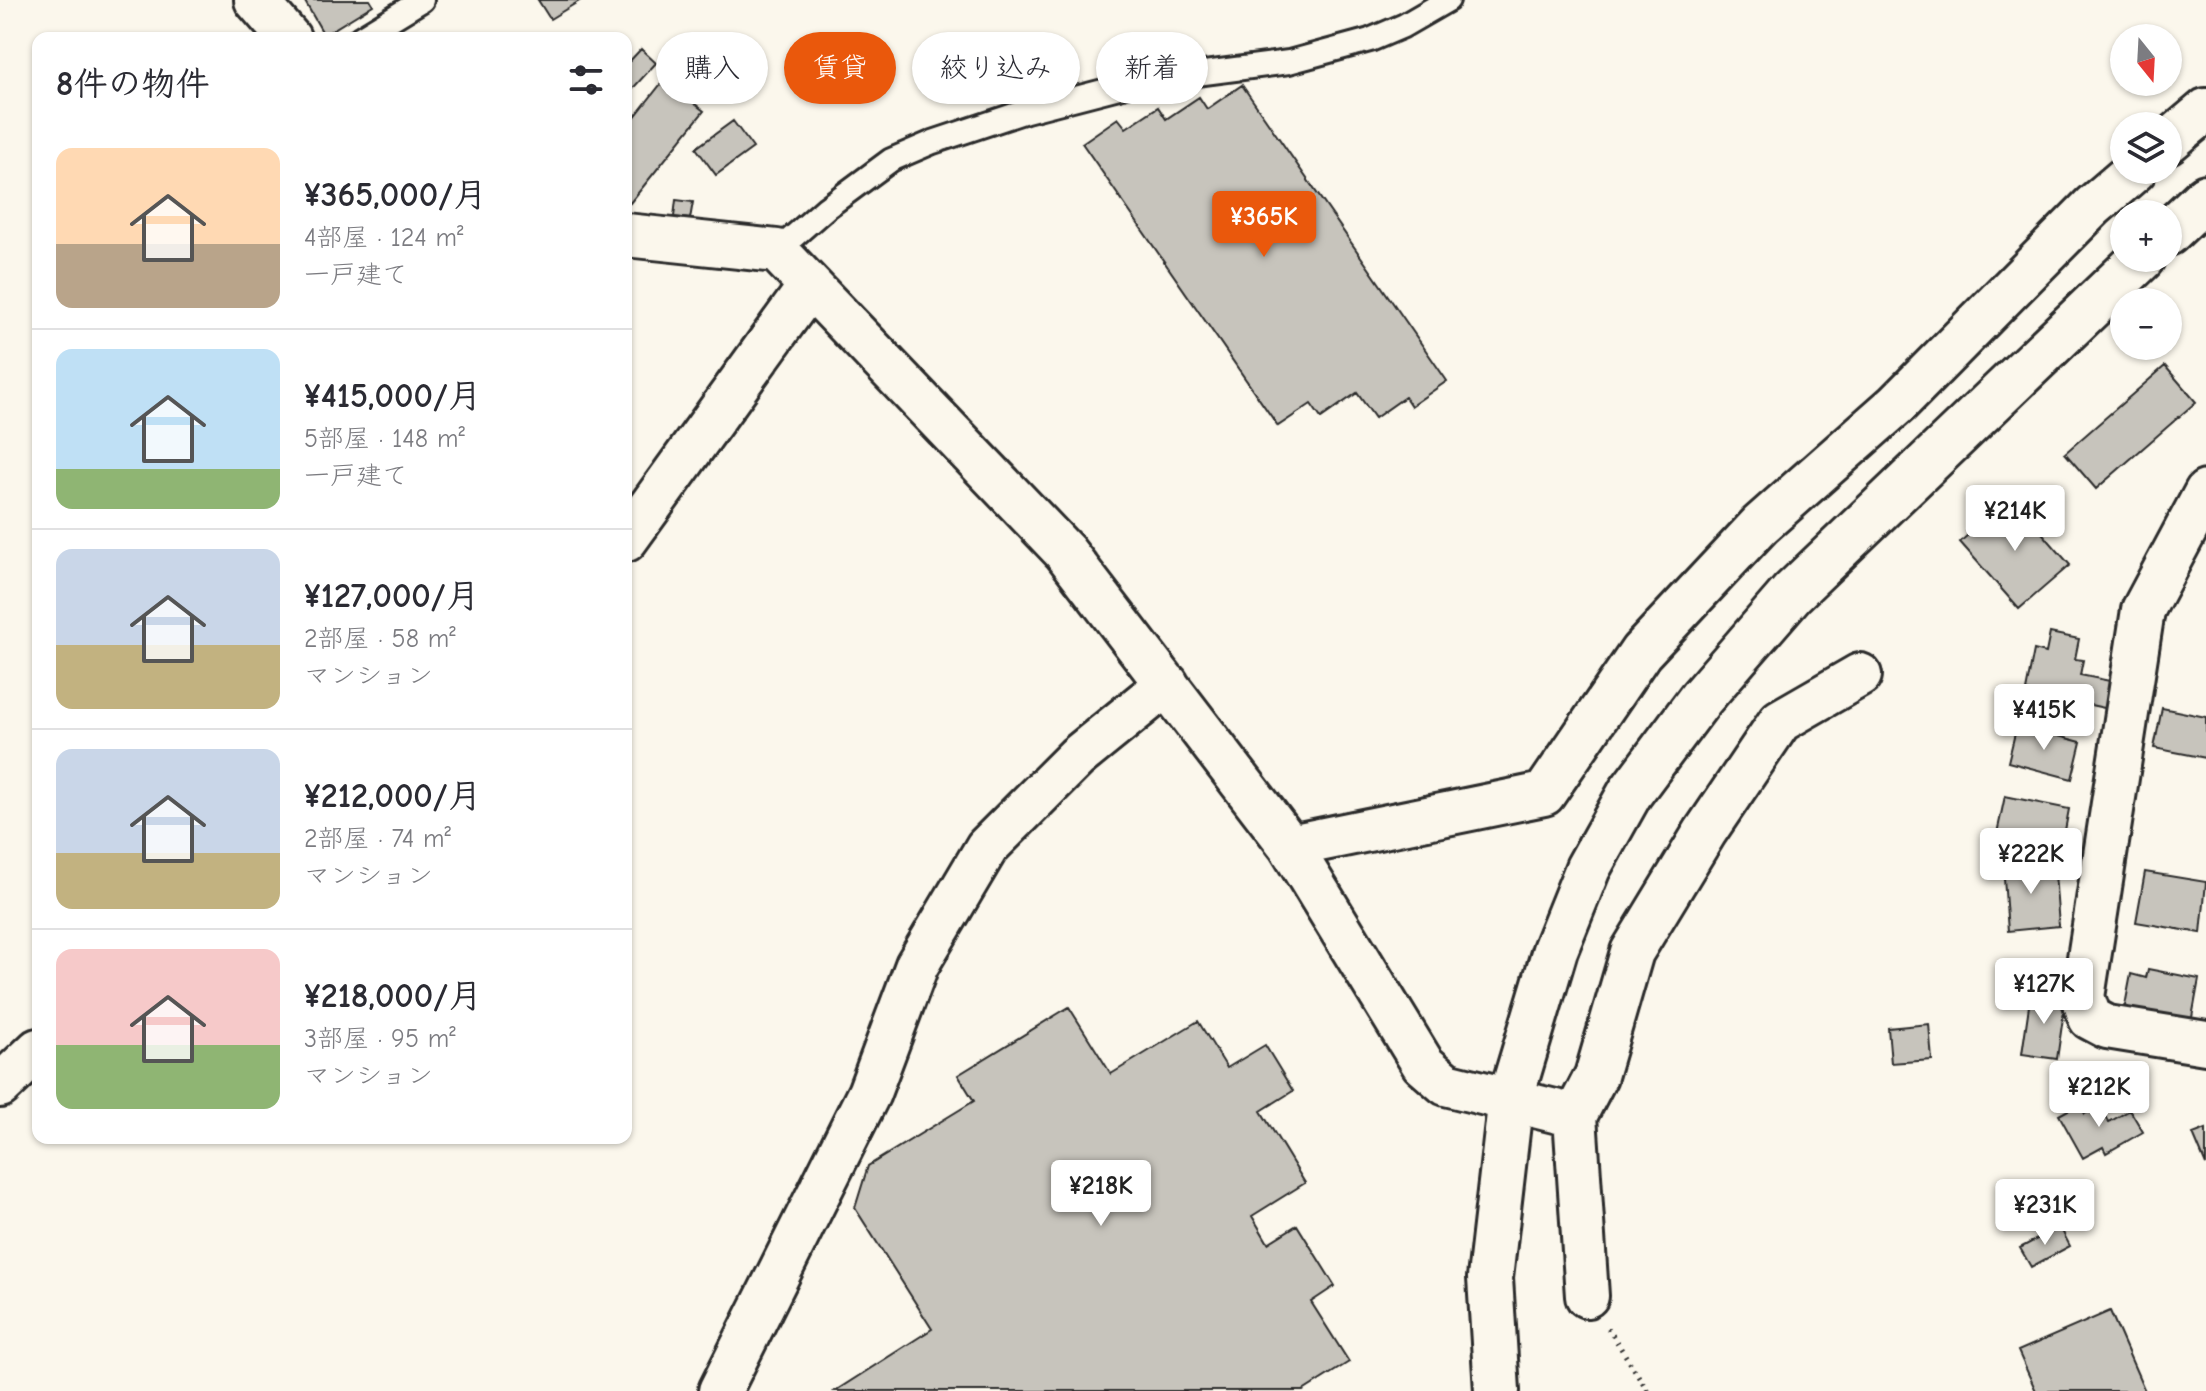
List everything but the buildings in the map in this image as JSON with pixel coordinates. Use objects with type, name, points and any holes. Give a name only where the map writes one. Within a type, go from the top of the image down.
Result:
[{"type":"street","points":[[256,0],[284,32]]},
{"type":"street","points":[[2182,130],[2206,110]]},
{"type":"street","points":[[1290,846],[1544,794],[1641,652],[1760,525],[1897,404],[2093,206],[2119,184]]},
{"type":"street","points":[[2182,220],[2206,197]]},
{"type":"street","points":[[632,236],[777,251],[1065,552],[1290,846],[1423,1064],[1446,1084],[1511,1097],[1575,1116]]},
{"type":"street","points":[[1497,1391],[1490,1278],[1511,1097],[1555,950],[1588,868],[1630,793],[1692,710],[1792,593],[2127,272]]},
{"type":"street","points":[[632,532],[809,287]]},
{"type":"street","points":[[2206,492],[2143,610],[2083,997],[2090,1018],[2107,1027],[2206,1043]]},
{"type":"street","points":[[1587,1296],[1575,1116],[1596,1076],[1632,952],[1705,832],[1780,721],[1860,675]]},
{"type":"street","points":[[720,1391],[869,1093],[917,965],[987,847],[1077,757],[1167,684]]},
{"type":"street","points":[[0,1086],[32,1056]]},
{"type":"lane","points":[[370,32],[422,0]]},
{"type":"lane","points":[[777,251],[826,208],[891,160],[933,142],[1026,111],[1142,81],[1289,62],[1370,40],[1403,26],[1448,0]]},
{"type":"path","points":[[1587,1296],[1648,1391]]}]
